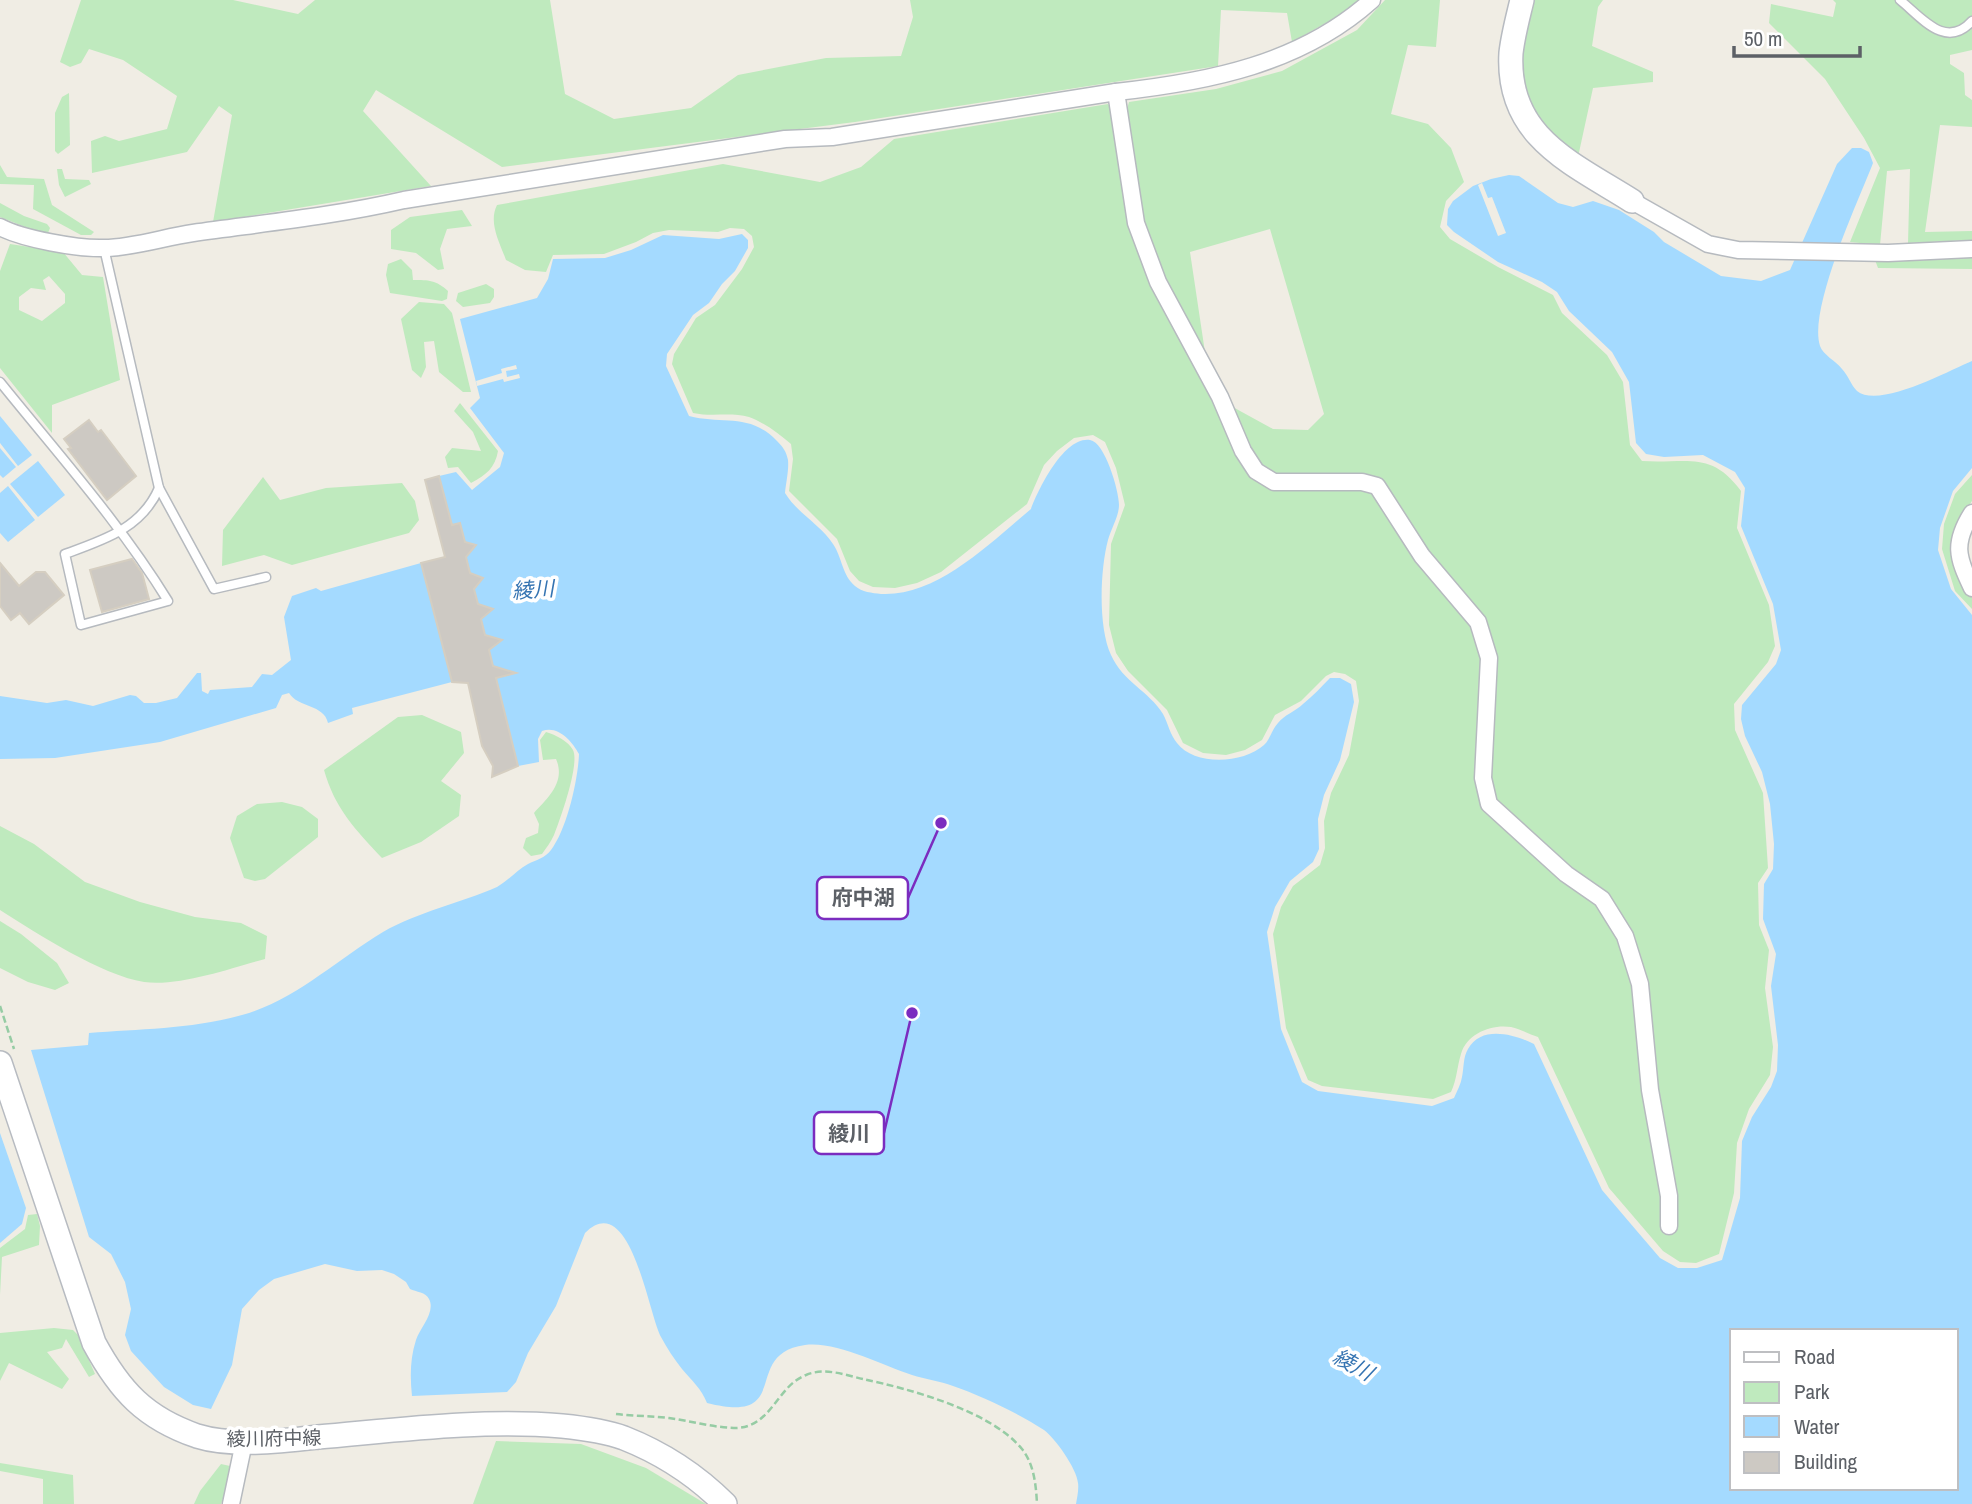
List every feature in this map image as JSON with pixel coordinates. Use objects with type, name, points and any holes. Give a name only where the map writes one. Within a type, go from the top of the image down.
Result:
[{"type":"main road","points":[[1522,0],[1511,55],[1517,100],[1527,124],[1551,150],[1632,201]]},
{"type":"main road","name":"綾川府中線","points":[[8,1058],[94,1343],[125,1391],[147,1412],[200,1437],[244,1442],[481,1423],[529,1423],[576,1428],[621,1437],[660,1454],[688,1472],[725,1504]]},
{"type":"street","points":[[0,227],[55,243],[104,248],[363,209],[404,200],[785,139],[832,138],[1116,92],[1156,88],[1218,77],[1265,63],[1309,44],[1372,0]]},
{"type":"street","points":[[1116,92],[1136,223],[1158,282],[1220,397],[1243,451],[1256,471],[1274,482],[1362,482],[1377,486],[1422,556],[1478,622],[1489,658],[1483,778],[1489,804],[1566,874],[1602,898],[1625,936],[1640,984],[1650,1090],[1669,1196],[1669,1226]]},
{"type":"street","points":[[1632,201],[1709,244],[1738,250],[1924,253],[1972,249]]},
{"type":"street","points":[[1972,513],[1962,528],[1958,544],[1960,564],[1972,588]]},
{"type":"street","points":[[231,1504],[244,1442]]},
{"type":"lane","points":[[1900,0],[1935,29],[1947,34],[1960,33],[1972,21]]},
{"type":"lane","points":[[104,248],[159,488],[214,589],[266,577]]},
{"type":"lane","points":[[0,382],[120,531],[141,555],[169,601],[81,625],[65,554],[120,531],[151,507],[159,488]]},
{"type":"path","points":[[0,1006],[8,1058]]},
{"type":"path","points":[[609,1413],[738,1428],[755,1424],[768,1413],[789,1386],[805,1375],[822,1370],[943,1401],[1011,1437],[1024,1451],[1035,1475],[1037,1504]]},
{"type":"green space","points":[[81,0],[233,0],[298,14],[315,0],[550,0],[565,94],[614,119],[691,108],[738,75],[826,58],[901,56],[913,17],[910,0],[1359,0],[1340,15],[1292,42],[1287,13],[1221,10],[1218,66],[855,122],[502,167],[376,90],[363,111],[431,186],[213,222],[232,115],[219,106],[187,152],[92,173],[91,141],[105,136],[119,141],[167,129],[177,96],[123,60],[89,49],[81,63],[70,67],[60,62]]},
{"type":"green space","points":[[1385,0],[1440,0],[1436,47],[1408,45],[1391,114],[1428,124],[1451,148],[1464,182],[1446,201],[1440,227],[1450,239],[1553,295],[1562,313],[1607,355],[1623,382],[1630,445],[1642,461],[1708,464],[1730,478],[1741,491],[1737,528],[1769,605],[1775,646],[1768,662],[1734,704],[1735,730],[1763,793],[1768,868],[1758,883],[1759,925],[1769,950],[1765,988],[1773,1047],[1770,1075],[1749,1109],[1737,1143],[1734,1193],[1719,1254],[1696,1263],[1680,1262],[1663,1251],[1609,1188],[1538,1037],[1504,1026],[1474,1035],[1461,1054],[1451,1092],[1433,1099],[1322,1086],[1308,1080],[1286,1028],[1273,934],[1281,907],[1293,886],[1320,865],[1325,848],[1324,821],[1331,793],[1349,755],[1359,701],[1356,681],[1345,674],[1334,672],[1326,676],[1301,701],[1275,715],[1262,740],[1245,750],[1226,755],[1203,753],[1183,743],[1167,710],[1128,671],[1116,653],[1109,625],[1111,544],[1125,505],[1116,468],[1105,442],[1093,435],[1074,438],[1057,451],[1044,465],[1027,504],[941,572],[917,583],[895,588],[873,587],[859,581],[850,571],[837,539],[789,491],[793,459],[791,444],[749,417],[693,413],[672,364],[674,354],[696,318],[715,305],[742,269],[754,247],[752,236],[744,229],[730,228],[718,232],[669,230],[653,233],[604,254],[553,255],[546,272],[525,270],[506,260],[496,233],[494,219],[497,205],[723,164],[820,182],[861,167],[894,139],[1108,104],[1114,113],[1126,113],[1129,102],[1216,89],[1282,71],[1357,30]],"holes":[[[1270,229],[1324,414],[1308,430],[1273,429],[1231,406],[1206,359],[1190,252]]]},
{"type":"green space","points":[[1532,0],[1603,0],[1598,7],[1592,46],[1653,72],[1653,82],[1593,88],[1578,157],[1545,132],[1527,104],[1519,61]]},
{"type":"green space","points":[[1833,0],[1972,0],[1972,50],[1950,55],[1950,64],[1964,73],[1965,95],[1972,100],[1972,127],[1940,125],[1925,232],[1972,231],[1972,240],[1908,243],[1910,169],[1887,171],[1880,245],[1850,242],[1880,168],[1864,138],[1825,79],[1769,23],[1771,4],[1833,17],[1836,3]]},
{"type":"green space","points":[[69,93],[70,145],[58,154],[55,151],[55,113],[62,97]]},
{"type":"green space","points":[[0,165],[7,177],[44,179],[52,205],[94,232],[91,235],[81,235],[33,209],[34,185],[0,184]]},
{"type":"green space","points":[[57,169],[62,169],[65,179],[89,180],[91,184],[65,197],[59,185]]},
{"type":"green space","points":[[0,203],[47,224],[50,228],[48,233],[38,232],[0,217]]},
{"type":"green space","points":[[462,210],[472,226],[447,229],[440,249],[444,269],[438,270],[416,253],[391,249],[391,230],[410,217]]},
{"type":"green space","points":[[10,244],[63,252],[82,275],[103,277],[120,380],[52,405],[52,433],[0,368],[0,271]],"holes":[[[49,276],[65,294],[65,303],[42,321],[19,310],[19,297],[31,288],[46,290],[43,280]]]},
{"type":"green space","points":[[1972,256],[1972,269],[1878,268],[1875,260]]},
{"type":"green space","points":[[401,259],[412,270],[413,280],[440,285],[448,291],[447,299],[442,301],[390,293],[386,275],[388,264]]},
{"type":"green space","points":[[486,284],[494,289],[494,297],[490,303],[463,307],[456,301],[458,293]]},
{"type":"green space","points":[[419,302],[444,304],[452,313],[471,392],[463,392],[439,372],[434,341],[424,342],[426,367],[421,378],[412,370],[401,319]]},
{"type":"green space","points":[[460,403],[498,451],[489,470],[471,483],[458,467],[448,468],[445,457],[452,448],[481,451],[473,432],[454,411]]},
{"type":"green space","points":[[1972,475],[1972,501],[1960,518],[1952,557],[1972,597],[1972,609],[1955,591],[1942,549],[1944,524],[1955,494]]},
{"type":"green space","points":[[263,477],[280,500],[326,488],[402,483],[415,501],[419,520],[409,533],[292,565],[264,555],[222,566],[223,530]]},
{"type":"green space","points":[[422,715],[461,732],[464,753],[441,781],[461,795],[459,816],[421,842],[382,858],[340,807],[324,770],[398,717]]},
{"type":"green space","points":[[546,732],[571,747],[574,767],[553,838],[542,854],[531,856],[523,848],[526,838],[538,833],[539,824],[534,813],[554,789],[559,775],[556,759],[543,760],[540,740]]},
{"type":"green space","points":[[282,802],[302,807],[318,819],[318,837],[265,879],[255,881],[244,878],[230,838],[237,816],[257,804]]},
{"type":"green space","points":[[0,826],[34,844],[85,882],[140,902],[195,917],[241,923],[267,936],[265,959],[205,976],[158,983],[127,978],[90,962],[0,910]]},
{"type":"green space","points":[[0,921],[57,963],[69,983],[55,990],[28,982],[0,968]]},
{"type":"green space","points":[[37,1214],[40,1226],[39,1245],[2,1257],[0,1295],[0,1248],[25,1229],[28,1215]]},
{"type":"green space","points":[[54,1328],[73,1330],[78,1335],[95,1374],[89,1377],[66,1339],[62,1348],[47,1352],[69,1379],[62,1389],[9,1363],[0,1381],[0,1333]]},
{"type":"green space","points":[[496,1441],[581,1444],[646,1468],[706,1504],[473,1504]]},
{"type":"green space","points":[[0,1463],[73,1475],[74,1504],[43,1504],[43,1479],[0,1471]]},
{"type":"green space","points":[[221,1464],[230,1466],[229,1481],[221,1504],[194,1504],[200,1491]]},
{"type":"water","points":[[1852,148],[1869,152],[1873,163],[1836,255],[1821,307],[1818,329],[1820,346],[1844,371],[1857,391],[1867,395],[1897,392],[1972,361],[1972,468],[1953,491],[1940,528],[1938,550],[1951,589],[1972,615],[1972,1504],[1076,1504],[1078,1485],[1074,1470],[1044,1430],[976,1395],[845,1350],[805,1345],[786,1351],[775,1361],[760,1397],[750,1404],[734,1407],[707,1403],[661,1337],[635,1259],[625,1240],[614,1227],[601,1224],[585,1233],[556,1306],[528,1353],[516,1382],[507,1392],[412,1396],[413,1354],[431,1304],[426,1295],[410,1289],[406,1282],[382,1270],[357,1271],[325,1264],[274,1279],[259,1290],[242,1309],[232,1365],[211,1409],[193,1405],[164,1387],[131,1351],[125,1335],[131,1309],[125,1282],[111,1254],[89,1237],[31,1050],[88,1045],[89,1033],[204,1023],[262,1008],[298,990],[383,932],[410,919],[497,887],[551,850],[562,830],[571,804],[579,754],[564,735],[554,730],[542,731],[538,739],[539,762],[518,766],[496,678],[506,676],[506,672],[494,671],[488,647],[497,640],[493,637],[486,638],[465,553],[473,548],[471,544],[465,544],[460,523],[452,525],[439,476],[456,472],[472,490],[500,467],[504,453],[470,408],[480,398],[460,319],[537,298],[548,279],[553,259],[605,258],[631,250],[663,235],[719,239],[742,234],[748,240],[748,248],[735,271],[709,303],[693,315],[667,354],[666,366],[689,416],[756,426],[781,445],[788,460],[785,493],[828,537],[847,577],[858,588],[881,594],[902,593],[922,587],[962,565],[1031,509],[1053,466],[1071,446],[1090,440],[1096,443],[1106,458],[1117,489],[1119,505],[1103,567],[1102,614],[1107,643],[1116,664],[1157,706],[1175,740],[1185,750],[1206,759],[1244,756],[1264,745],[1276,725],[1314,695],[1330,678],[1340,678],[1351,684],[1354,702],[1340,760],[1324,795],[1318,819],[1319,849],[1313,862],[1290,881],[1275,907],[1267,932],[1281,1029],[1302,1082],[1318,1091],[1432,1106],[1454,1098],[1461,1080],[1466,1052],[1474,1041],[1489,1034],[1526,1040],[1534,1044],[1602,1190],[1660,1258],[1678,1268],[1697,1268],[1722,1260],[1740,1198],[1742,1141],[1777,1071],[1778,1045],[1771,986],[1776,954],[1763,919],[1764,884],[1773,869],[1774,844],[1770,804],[1762,772],[1745,736],[1741,719],[1742,705],[1776,664],[1781,650],[1773,604],[1741,526],[1745,488],[1735,472],[1703,455],[1664,457],[1646,454],[1636,443],[1629,382],[1612,352],[1569,311],[1557,292],[1542,282],[1498,262],[1454,232],[1447,225],[1448,209],[1453,201],[1473,186],[1509,175],[1519,176],[1558,203],[1573,207],[1593,201],[1619,210],[1654,232],[1664,242],[1721,276],[1761,281],[1790,270],[1837,164]]},
{"type":"water","points":[[0,416],[32,455],[18,466],[0,443]]},
{"type":"water","points":[[0,448],[16,467],[3,478],[0,475]]},
{"type":"water","points":[[38,461],[65,495],[38,517],[10,484]]},
{"type":"water","points":[[8,486],[35,520],[8,542],[0,533],[0,493]]},
{"type":"water","points":[[421,563],[452,682],[352,708],[353,714],[328,723],[321,712],[298,701],[289,693],[282,695],[276,708],[160,742],[55,758],[0,759],[0,696],[47,703],[66,700],[93,706],[130,695],[136,696],[144,703],[156,703],[177,698],[197,673],[201,673],[202,691],[208,694],[210,690],[252,687],[262,674],[272,675],[291,660],[284,617],[292,596],[316,588],[321,591]]},
{"type":"water","points":[[0,1133],[26,1208],[22,1224],[0,1243]]},
{"type":"pier","points":[[1482,183],[1488,198],[1492,197],[1506,233],[1498,236],[1478,185]]},
{"type":"pier","points":[[516,365],[517,369],[506,371],[507,377],[519,374],[520,378],[504,382],[503,379],[477,386],[476,381],[502,373],[501,369]]},
{"type":"building","points":[[89,420],[98,432],[101,430],[136,476],[107,500],[68,449],[71,448],[64,439]]},
{"type":"building","points":[[439,476],[452,525],[460,523],[465,542],[476,545],[466,557],[470,573],[483,578],[474,589],[478,604],[493,609],[481,619],[485,635],[502,640],[489,650],[493,666],[516,673],[496,678],[518,766],[492,777],[493,766],[482,746],[468,683],[452,682],[421,563],[445,557],[425,480]]},
{"type":"building","points":[[132,559],[142,573],[149,599],[102,612],[90,570]]},
{"type":"building","points":[[0,563],[19,586],[36,572],[45,572],[64,595],[29,624],[20,613],[11,620],[0,606]]},
{"type":"place","name":"府中湖","points":[[941,823]]},
{"type":"place","name":"綾川","points":[[912,1013]]}]
